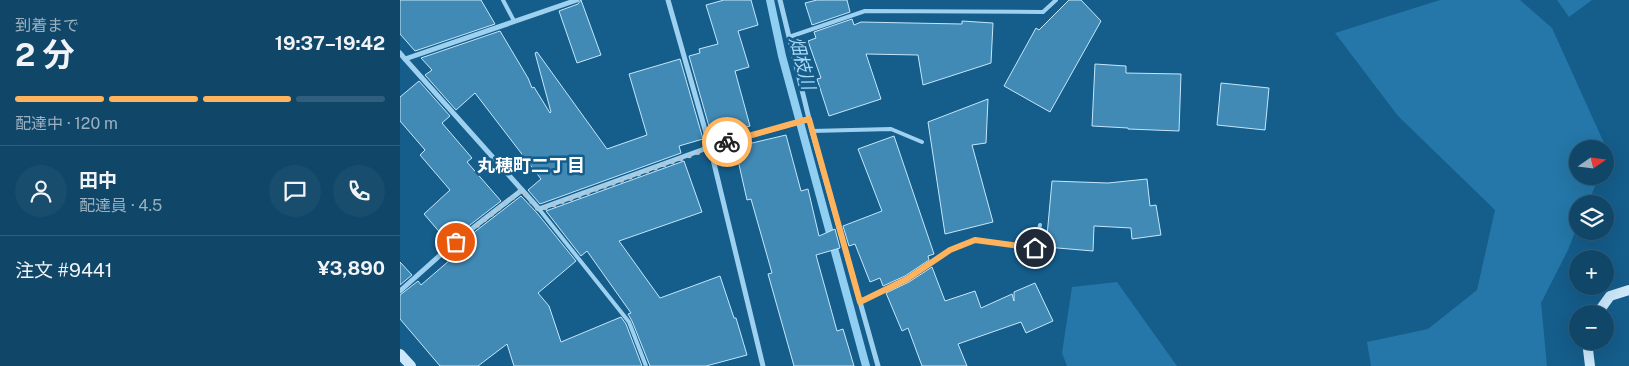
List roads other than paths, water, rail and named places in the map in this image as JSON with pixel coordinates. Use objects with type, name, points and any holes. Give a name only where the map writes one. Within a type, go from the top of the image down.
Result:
[{"type":"street","points":[[405,59],[577,0]]},
{"type":"street","points":[[668,0],[710,147],[762,366]]},
{"type":"street","points":[[780,0],[812,131],[878,366]]},
{"type":"street","points":[[400,53],[539,210],[710,147],[809,119]]},
{"type":"street","points":[[400,291],[456,242],[522,190]]},
{"type":"street","points":[[1603,305],[1610,296],[1629,290]]},
{"type":"street","points":[[1588,350],[1590,366]]},
{"type":"street","points":[[400,354],[412,366]]},
{"type":"lane","points":[[503,0],[514,21]]},
{"type":"lane","points":[[789,37],[865,11],[1043,12],[1056,0]]},
{"type":"lane","points":[[812,131],[891,130],[922,142]]},
{"type":"lane","points":[[539,210],[629,322],[646,366]]},
{"type":"lane","points":[[860,302],[907,279],[950,250],[975,240],[1035,248],[1040,225]]},
{"type":"waterway","name":"畑枝川","points":[[770,0],[782,56],[866,366]]},
{"type":"district","name":"丸穂町二丁目","points":[[531,166]]}]
